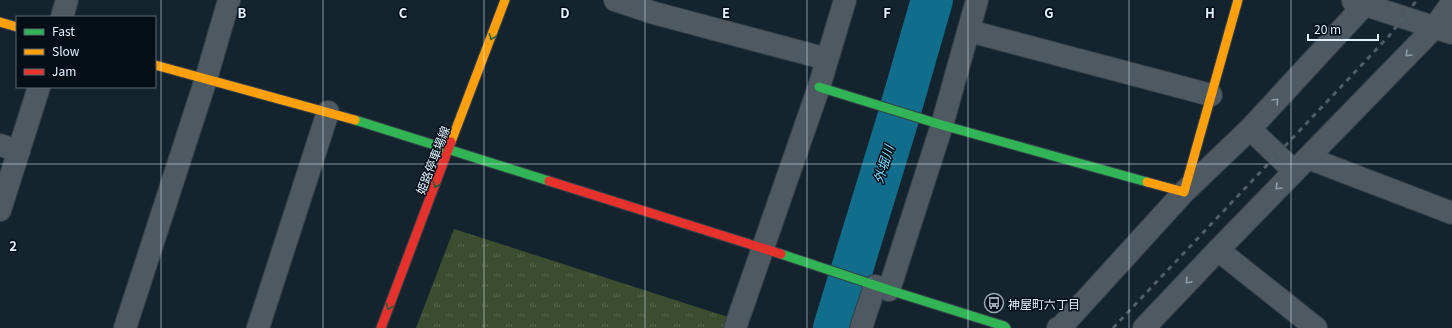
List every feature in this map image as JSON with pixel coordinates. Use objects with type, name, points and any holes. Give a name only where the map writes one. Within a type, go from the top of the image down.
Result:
[{"type":"street","points":[[62,16],[67,0]]},
{"type":"street","points":[[125,328],[206,79],[229,0]]},
{"type":"street","name":"姫路停車場線","points":[[381,328],[505,0]]},
{"type":"street","points":[[615,0],[654,13],[827,59]]},
{"type":"street","points":[[735,328],[819,87],[844,0]]},
{"type":"street","points":[[861,328],[882,288],[942,125],[977,0]]},
{"type":"street","points":[[1184,192],[1238,0]]},
{"type":"street","points":[[1058,328],[1184,192],[1250,129],[1361,2],[1443,31]]},
{"type":"street","points":[[1144,328],[1301,165],[1443,31],[1452,3]]},
{"type":"street","points":[[0,22],[16,27]]},
{"type":"street","points":[[969,31],[1211,95]]},
{"type":"street","points":[[156,65],[328,112],[449,149],[763,248],[882,288],[1004,326],[1006,328]]},
{"type":"street","points":[[819,87],[911,114],[942,125],[1184,192]]},
{"type":"street","points":[[0,210],[9,148],[39,88]]},
{"type":"street","points":[[258,328],[328,112]]},
{"type":"street","points":[[1250,129],[1301,165],[1452,213]]},
{"type":"street","points":[[1218,250],[1316,328]]},
{"type":"green space","points":[[454,229],[728,317],[724,328],[416,328]]},
{"type":"waterway","name":"外堀川","points":[[834,328],[896,125],[932,0]]},
{"type":"railway","points":[[1113,328],[1389,36],[1417,0]]},
{"type":"traffic: fast","points":[[819,87],[942,125],[1147,182]]},
{"type":"traffic: fast","points":[[355,120],[549,181]]},
{"type":"traffic: fast","points":[[781,254],[1004,326],[1006,328]]},
{"type":"traffic: slow","points":[[451,142],[505,0]]},
{"type":"traffic: slow","points":[[1147,182],[1184,192],[1238,0]]},
{"type":"traffic: slow","points":[[0,22],[16,27]]},
{"type":"traffic: slow","points":[[156,65],[355,120]]},
{"type":"traffic: jam","points":[[381,328],[451,142]]},
{"type":"traffic: jam","points":[[549,181],[781,254]]},
{"type":"place","name":"神屋町六丁目","points":[[994,303]]}]
